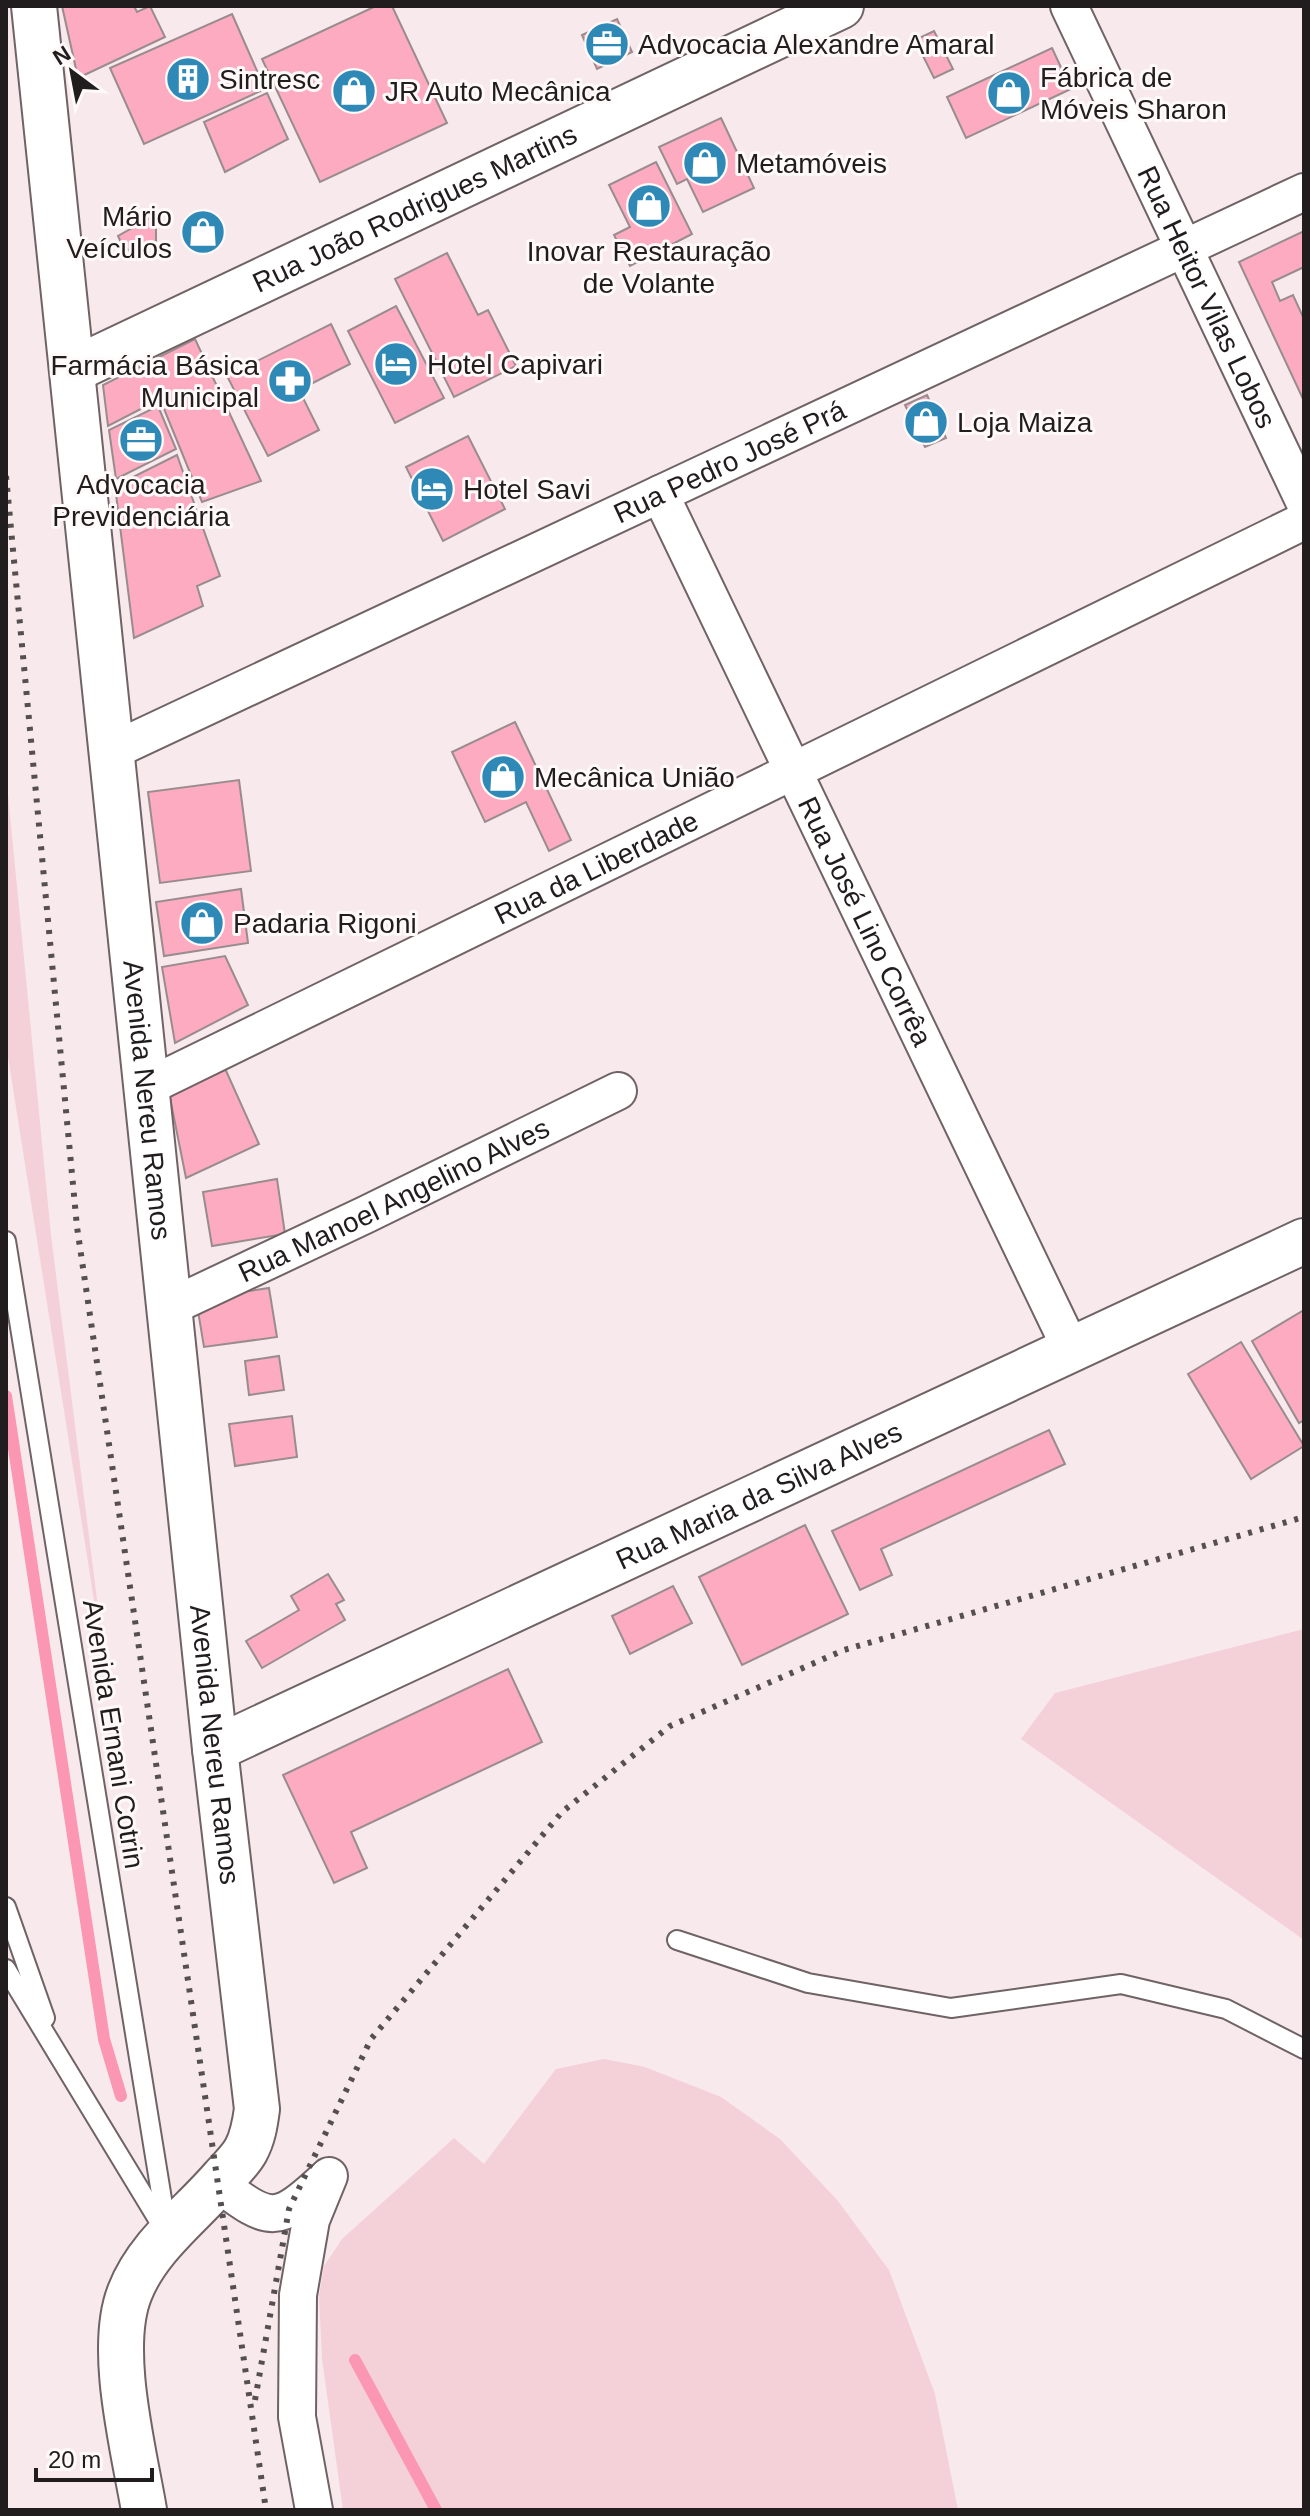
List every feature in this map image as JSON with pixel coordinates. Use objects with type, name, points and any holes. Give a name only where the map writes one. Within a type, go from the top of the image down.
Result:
[{"type":"main road","name":"Avenida Nereu Ramos","points":[[34,6],[215,1749],[257,2109],[253,2134],[245,2153],[168,2235],[146,2262],[129,2293],[121,2329],[122,2370],[144,2510]]},
{"type":"main road","name":"Rua João Rodrigues Martins","points":[[73,370],[841,6]]},
{"type":"main road","name":"Rua Maria da Silva Alves","points":[[215,1749],[1304,1241]]},
{"type":"street","name":"Rua Heitor Vilas Lobos","points":[[1069,6],[1304,501]]},
{"type":"street","name":"Rua Pedro José Prá","points":[[112,751],[1304,192]]},
{"type":"street","name":"Rua José Lino Corrêa","points":[[660,494],[1071,1349]]},
{"type":"street","name":"Rua da Liberdade","points":[[147,1087],[1304,521]]},
{"type":"street","name":"Rua Manoel Angelino Alves","points":[[170,1307],[618,1091]]},
{"type":"street","points":[[218,2183],[247,2206],[263,2214],[274,2215],[289,2209],[329,2176],[311,2220],[298,2295],[297,2417],[314,2510]]},
{"type":"lane","name":"Avenida Ernani Cotrin","points":[[6,1241],[168,2235]]},
{"type":"lane","points":[[6,1907],[58,2054]]},
{"type":"lane","points":[[677,1940],[808,1983],[951,2008],[1121,1984],[1226,2009],[1304,2049]]},
{"type":"lane","points":[[6,1969],[168,2235]]},
{"type":"shaded area","points":[[6,774],[51,1235],[109,1695],[6,1044]]},
{"type":"shaded area","points":[[1304,1629],[1304,1940],[1021,1739],[1055,1693]]},
{"type":"shaded area","points":[[604,2059],[645,2067],[721,2097],[780,2139],[838,2201],[889,2270],[935,2394],[958,2510],[343,2510],[322,2359],[319,2296],[324,2266],[342,2239],[454,2138],[484,2164],[556,2069]]},
{"type":"building","points":[[62,6],[134,6],[137,12],[150,6],[165,37],[78,78]]},
{"type":"building","name":"JR Auto Mecânica","points":[[376,6],[392,6],[447,123],[320,182],[262,59]]},
{"type":"building","name":"Sintresc","points":[[232,14],[265,89],[144,144],[110,68]]},
{"type":"building","name":"Advocacia Alexandre Amaral","points":[[617,19],[632,52],[597,69],[582,35]]},
{"type":"building","points":[[934,31],[953,69],[934,78],[915,40]]},
{"type":"building","name":"Fábrica de Móveis Sharon","points":[[1052,48],[1071,89],[966,138],[947,97]]},
{"type":"building","points":[[267,93],[288,139],[225,172],[204,122]]},
{"type":"building","name":"Metamóveis","points":[[721,118],[754,188],[703,212],[687,179],[677,184],[659,147]]},
{"type":"building","name":"Inovar Restauração de Volante","points":[[656,162],[692,234],[630,266],[614,235],[630,227],[609,185]]},
{"type":"building","points":[[150,218],[156,229],[156,241],[134,253],[123,247],[118,236]]},
{"type":"building","points":[[1304,231],[1304,267],[1272,282],[1280,301],[1293,295],[1304,319],[1304,401],[1239,262]]},
{"type":"building","points":[[447,253],[478,315],[488,310],[516,366],[454,397],[395,279]]},
{"type":"building","name":"Hotel Capivari","points":[[396,306],[444,398],[395,423],[348,331]]},
{"type":"building","points":[[331,324],[350,364],[299,390],[319,430],[268,456],[227,376]]},
{"type":"building","points":[[195,339],[261,481],[202,502],[160,399],[108,426],[103,385]]},
{"type":"building","name":"Loja Maiza","points":[[927,395],[946,438],[925,447],[905,405]]},
{"type":"building","name":"Advocacia Previdenciária","points":[[158,406],[176,449],[116,479],[109,430]]},
{"type":"building","points":[[468,436],[505,509],[443,541],[406,467]]},
{"type":"building","points":[[177,455],[220,576],[197,586],[203,606],[134,638],[115,486]]},
{"type":"building","name":"Mecânica União","points":[[515,722],[571,840],[549,851],[526,802],[485,822],[452,752]]},
{"type":"building","points":[[239,780],[251,871],[160,883],[148,792]]},
{"type":"building","name":"Padaria Rigoni","points":[[241,889],[248,943],[164,956],[156,902]]},
{"type":"building","points":[[225,956],[248,1005],[175,1043],[162,967]]},
{"type":"building","points":[[223,1064],[259,1144],[186,1178],[169,1093]]},
{"type":"building","points":[[277,1179],[285,1234],[212,1246],[203,1192]]},
{"type":"building","points":[[269,1288],[277,1337],[204,1347],[196,1299]]},
{"type":"building","points":[[1304,1310],[1304,1420],[1299,1423],[1252,1341]]},
{"type":"building","points":[[1241,1342],[1304,1446],[1251,1479],[1188,1374]]},
{"type":"building","points":[[279,1356],[284,1390],[249,1395],[245,1361]]},
{"type":"building","points":[[292,1416],[297,1457],[235,1466],[229,1424]]},
{"type":"building","points":[[1049,1430],[1065,1464],[881,1549],[892,1575],[860,1590],[832,1531]]},
{"type":"building","points":[[805,1525],[848,1614],[742,1665],[699,1577]]},
{"type":"building","points":[[328,1574],[344,1600],[336,1604],[345,1620],[262,1668],[246,1641],[299,1610],[291,1596]]},
{"type":"building","points":[[673,1586],[692,1623],[630,1654],[612,1616]]},
{"type":"building","points":[[508,1669],[542,1742],[351,1832],[367,1868],[334,1883],[283,1775]]},
{"type":"waterway","points":[[6,1396],[104,2039],[121,2096]]},
{"type":"waterway","points":[[355,2360],[436,2510]]},
{"type":"railway","points":[[6,476],[77,1227],[266,2510]]},
{"type":"railway","points":[[255,2400],[289,2209],[371,2039],[562,1812],[670,1726],[844,1650],[1304,1517]]},
{"type":"place","name":"Advocacia Alexandre Amaral","points":[[607,44]]},
{"type":"place","name":"Sintresc","points":[[188,79]]},
{"type":"place","name":"JR Auto Mecânica","points":[[354,91]]},
{"type":"place","name":"Fábrica de Móveis Sharon","points":[[1009,93]]},
{"type":"place","name":"Metamóveis","points":[[705,163]]},
{"type":"place","name":"Inovar Restauração de Volante","points":[[649,206]]},
{"type":"place","name":"Mário Veículos","points":[[203,232]]},
{"type":"place","name":"Hotel Capivari","points":[[396,364]]},
{"type":"place","name":"Farmácia Básica Municipal","points":[[290,381]]},
{"type":"place","name":"Loja Maiza","points":[[926,422]]},
{"type":"place","name":"Advocacia Previdenciária","points":[[141,440]]},
{"type":"place","name":"Hotel Savi","points":[[432,489]]},
{"type":"place","name":"Mecânica União","points":[[503,777]]},
{"type":"place","name":"Padaria Rigoni","points":[[202,923]]}]
